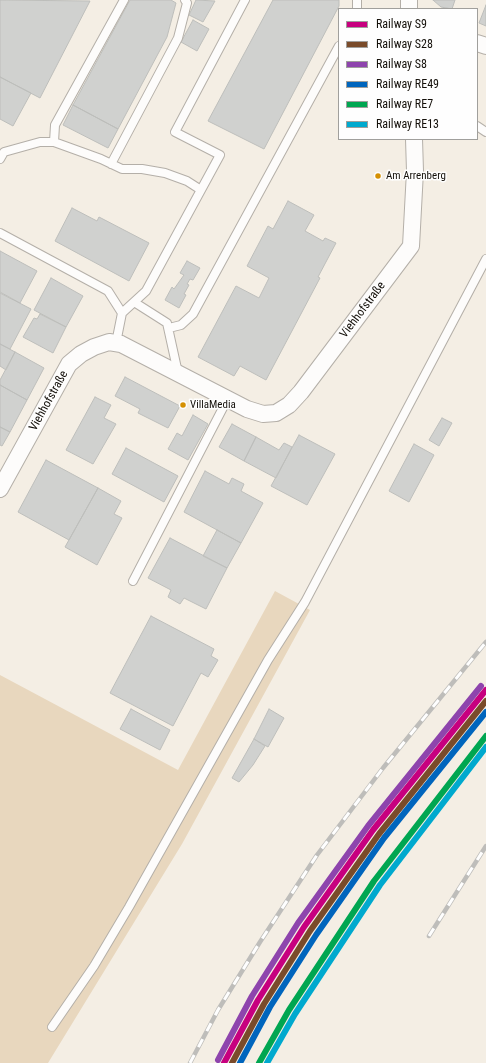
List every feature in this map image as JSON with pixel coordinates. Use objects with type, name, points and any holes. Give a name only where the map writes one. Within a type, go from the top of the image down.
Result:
[{"type":"street","name":"Viehhofstraße","points":[[0,489],[69,364],[81,354],[94,347],[109,342],[116,343],[247,410],[263,414],[276,412],[289,404],[301,392],[411,246],[415,171],[414,140]]},
{"type":"lane","points":[[54,142],[55,125],[124,0]]},
{"type":"lane","points":[[111,164],[178,38],[187,3],[185,0]]},
{"type":"lane","points":[[116,343],[122,313],[146,291],[220,155],[176,132],[245,0]]},
{"type":"lane","points":[[168,328],[181,325],[193,314],[338,48]]},
{"type":"lane","points":[[0,159],[4,152],[40,142],[54,142],[122,169],[142,169],[165,173],[188,181],[201,190]]},
{"type":"lane","points":[[0,232],[108,291],[122,313]]},
{"type":"lane","points":[[52,1027],[94,966],[125,914],[268,660],[305,602],[486,259]]},
{"type":"lane","points":[[134,302],[168,323],[178,375]]},
{"type":"lane","points":[[133,582],[227,400]]},
{"type":"shaded area","points":[[275,591],[310,610],[182,844],[48,1063],[0,1063],[0,675],[178,770]]},
{"type":"building","points":[[0,0],[90,1],[40,98],[0,77]]},
{"type":"building","points":[[130,0],[171,0],[176,3],[167,37],[118,129],[73,105]]},
{"type":"building","points":[[196,0],[215,1],[203,22],[189,15]]},
{"type":"building","points":[[273,0],[339,0],[339,6],[264,149],[208,121]]},
{"type":"building","points":[[433,0],[455,0],[452,8],[441,7]]},
{"type":"building","points":[[486,5],[486,26],[479,23]]},
{"type":"building","points":[[193,20],[209,29],[197,51],[181,42]]},
{"type":"building","points":[[0,77],[31,93],[13,126],[0,119]]},
{"type":"building","points":[[73,105],[118,129],[108,148],[63,125]]},
{"type":"building","points":[[288,201],[314,215],[305,231],[323,241],[325,238],[336,243],[318,277],[320,278],[266,380],[240,366],[234,376],[198,357],[236,286],[259,298],[269,278],[247,266],[268,226],[273,229]]},
{"type":"building","points":[[72,208],[97,221],[99,217],[149,243],[129,281],[55,241]]},
{"type":"building","points":[[0,251],[37,271],[20,303],[0,292]]},
{"type":"building","points":[[187,261],[200,268],[193,280],[190,279],[187,284],[189,285],[184,294],[186,295],[179,308],[165,300],[172,287],[174,289],[184,275],[180,273]]},
{"type":"building","points":[[51,278],[83,296],[66,327],[34,310]]},
{"type":"building","points":[[0,293],[31,309],[10,349],[0,344]]},
{"type":"building","points":[[40,314],[66,327],[53,353],[23,337],[34,318],[37,319]]},
{"type":"building","points":[[0,344],[15,352],[6,370],[0,366]]},
{"type":"building","points":[[15,352],[44,368],[27,400],[0,385],[0,380]]},
{"type":"building","points":[[125,377],[180,406],[168,428],[138,413],[140,409],[115,396]]},
{"type":"building","points":[[0,385],[27,400],[10,432],[0,427]]},
{"type":"building","points":[[95,397],[111,405],[104,418],[116,424],[93,464],[66,450]]},
{"type":"building","points":[[193,415],[208,424],[188,460],[168,449],[177,433],[182,436]]},
{"type":"building","points":[[442,418],[452,423],[439,446],[429,440]]},
{"type":"building","points":[[232,424],[256,437],[244,461],[219,447]]},
{"type":"building","points":[[0,427],[10,432],[2,446],[0,445]]},
{"type":"building","points":[[299,435],[335,454],[307,505],[271,486]]},
{"type":"building","points":[[256,437],[279,450],[284,443],[292,447],[276,478],[244,461]]},
{"type":"building","points":[[414,444],[434,455],[409,502],[389,491]]},
{"type":"building","points":[[126,448],[178,476],[164,502],[112,474]]},
{"type":"building","points":[[46,460],[98,488],[69,540],[18,512]]},
{"type":"building","points":[[205,471],[229,484],[232,478],[244,484],[241,491],[263,503],[241,543],[184,512]]},
{"type":"building","points":[[98,488],[121,501],[114,514],[122,518],[97,565],[65,547]]},
{"type":"building","points":[[217,530],[241,543],[227,568],[203,556]]},
{"type":"building","points":[[170,538],[227,568],[206,609],[184,598],[180,604],[168,597],[171,590],[148,578]]},
{"type":"building","points":[[151,616],[214,649],[211,656],[218,660],[208,677],[201,673],[173,726],[110,693]]},
{"type":"building","points":[[131,709],[170,730],[160,750],[120,729]]},
{"type":"building","points":[[269,709],[284,718],[268,747],[254,739]]},
{"type":"building","points":[[254,739],[265,746],[253,765],[239,782],[232,778]]},
{"type":"railway","points":[[190,1063],[218,1010],[260,942],[317,855],[383,768],[486,642]]},
{"type":"railway","points":[[429,936],[486,846]]},
{"type":"rail line","name":"S8","points":[[218,1060],[252,996],[298,923],[368,826],[481,686]]},
{"type":"rail line","name":"S9","points":[[224,1063],[258,1000],[304,927],[373,830],[486,690]]},
{"type":"rail line","name":"S28","points":[[232,1063],[264,1004],[310,931],[379,834],[486,701]]},
{"type":"rail line","name":"RE49","points":[[240,1063],[270,1007],[316,935],[384,838],[486,712]]},
{"type":"rail line","name":"RE7","points":[[259,1063],[289,1010],[374,881],[486,736]]},
{"type":"rail line","name":"RE13","points":[[267,1063],[295,1014],[380,885],[486,747]]},
{"type":"place","name":"Am Arrenberg","points":[[378,176]]},
{"type":"place","name":"VillaMedia","points":[[183,405]]}]
